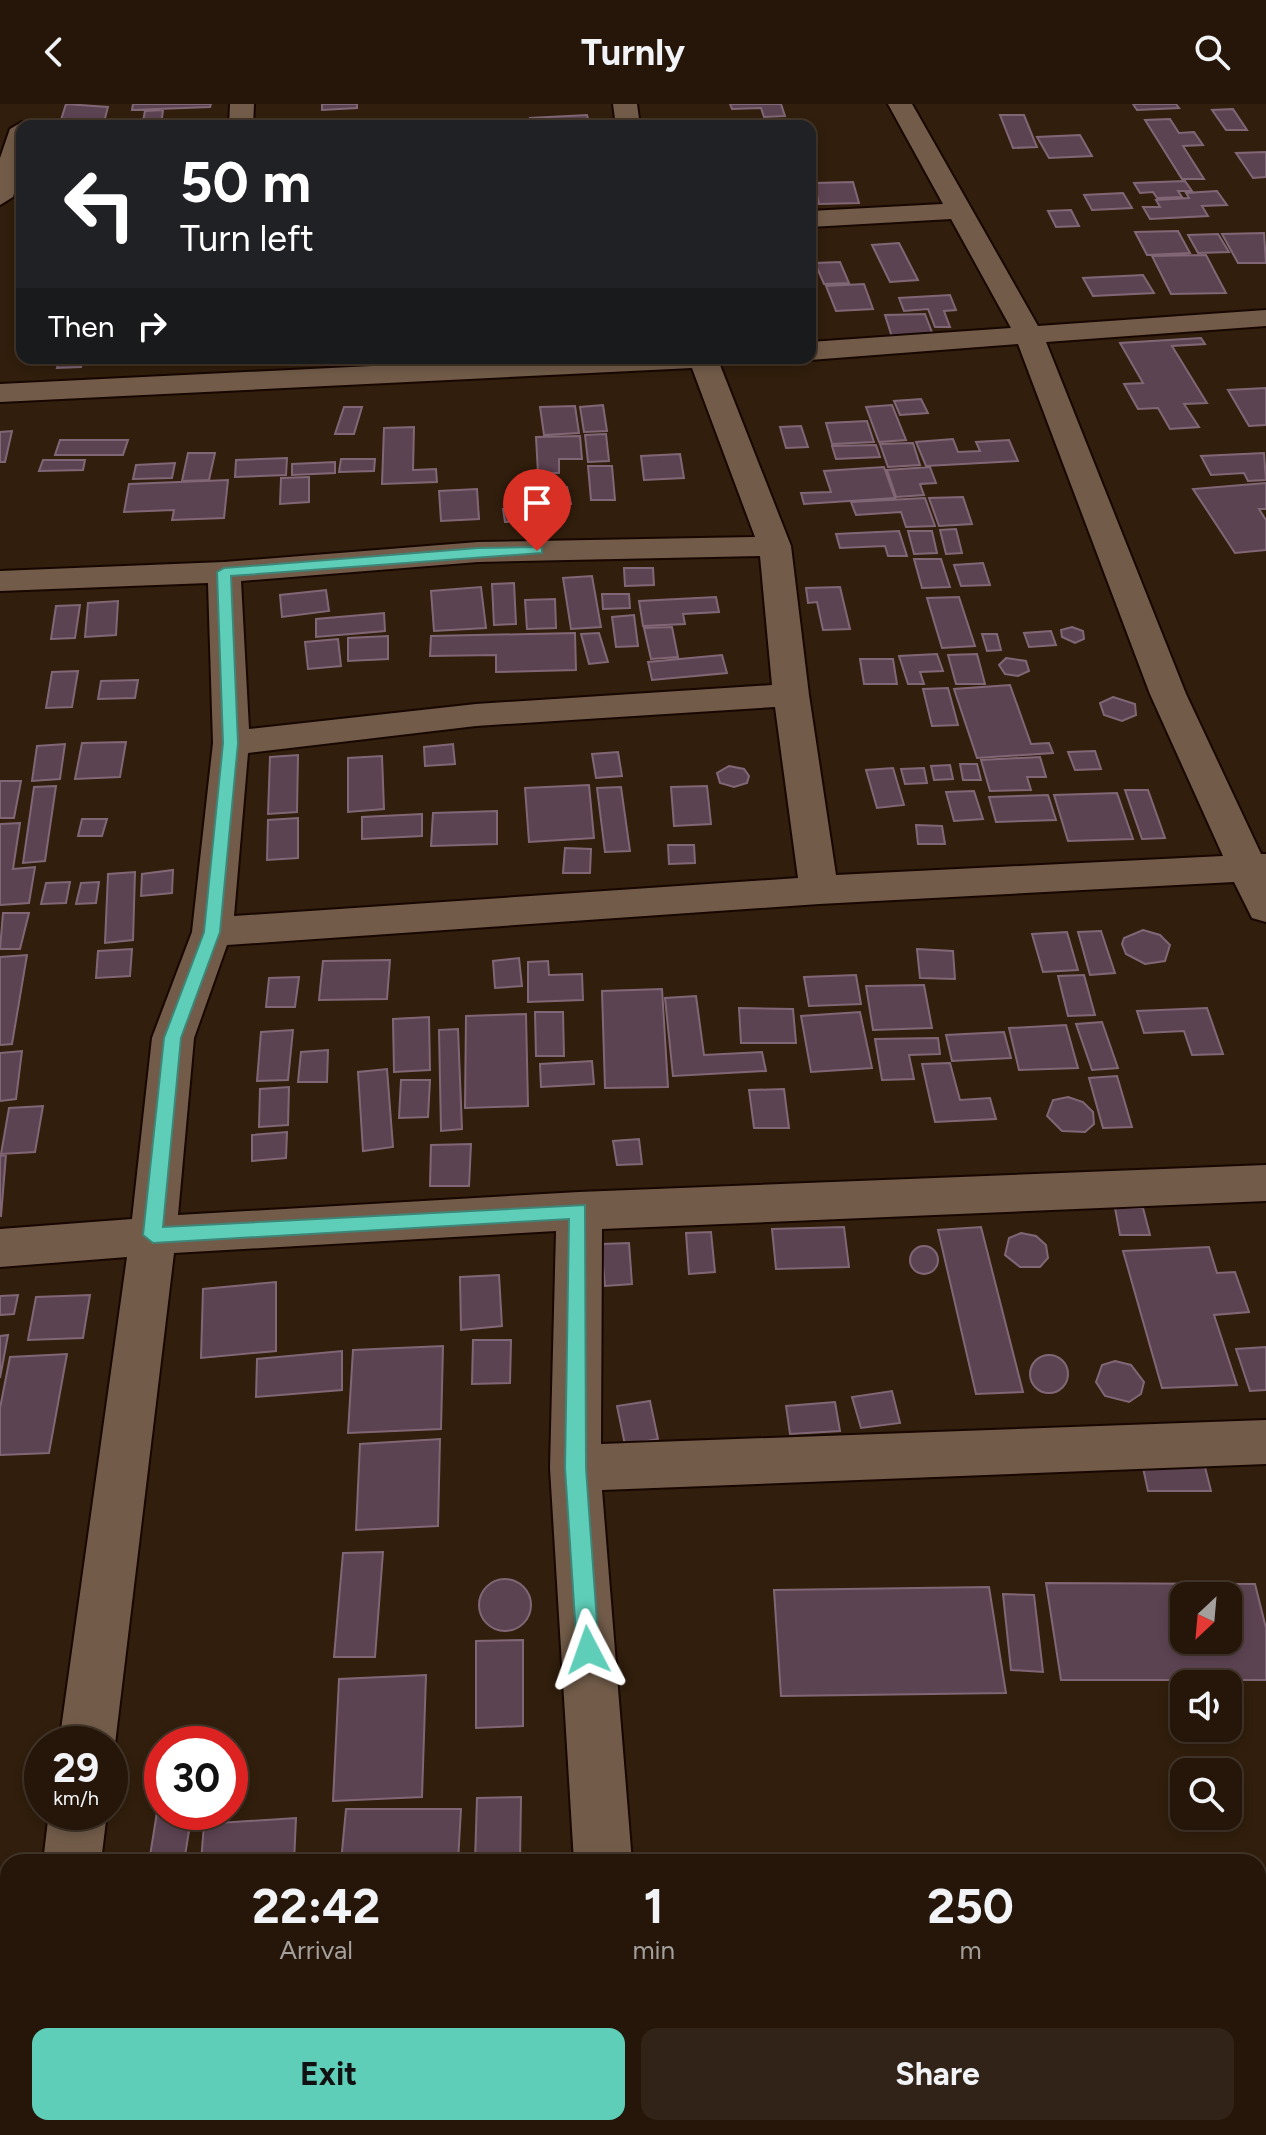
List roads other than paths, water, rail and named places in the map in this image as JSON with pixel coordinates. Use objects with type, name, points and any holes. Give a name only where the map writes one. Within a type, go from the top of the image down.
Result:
[{"type":"street","points":[[900,104],[1029,335],[1168,694],[1256,867],[1266,908]]},
{"type":"street","points":[[0,197],[16,146]]},
{"type":"street","points":[[816,219],[962,211]]},
{"type":"street","points":[[816,351],[1266,318]]},
{"type":"street","points":[[0,393],[218,370],[483,364]]},
{"type":"street","points":[[705,364],[775,546],[791,695],[819,890]]},
{"type":"street","points":[[0,581],[224,572],[478,552],[775,546]]},
{"type":"street","points":[[89,1726],[153,1235],[173,1038],[212,932],[231,743],[224,572]]},
{"type":"street","points":[[231,743],[476,715],[791,695]]},
{"type":"street","points":[[212,932],[819,890],[1256,867]]},
{"type":"street","points":[[0,1248],[153,1235],[579,1211],[1266,1183]]},
{"type":"street","points":[[579,1211],[575,1468],[602,1854]]},
{"type":"street","points":[[575,1468],[1266,1442]]},
{"type":"street","points":[[73,1854],[76,1830]]}]
